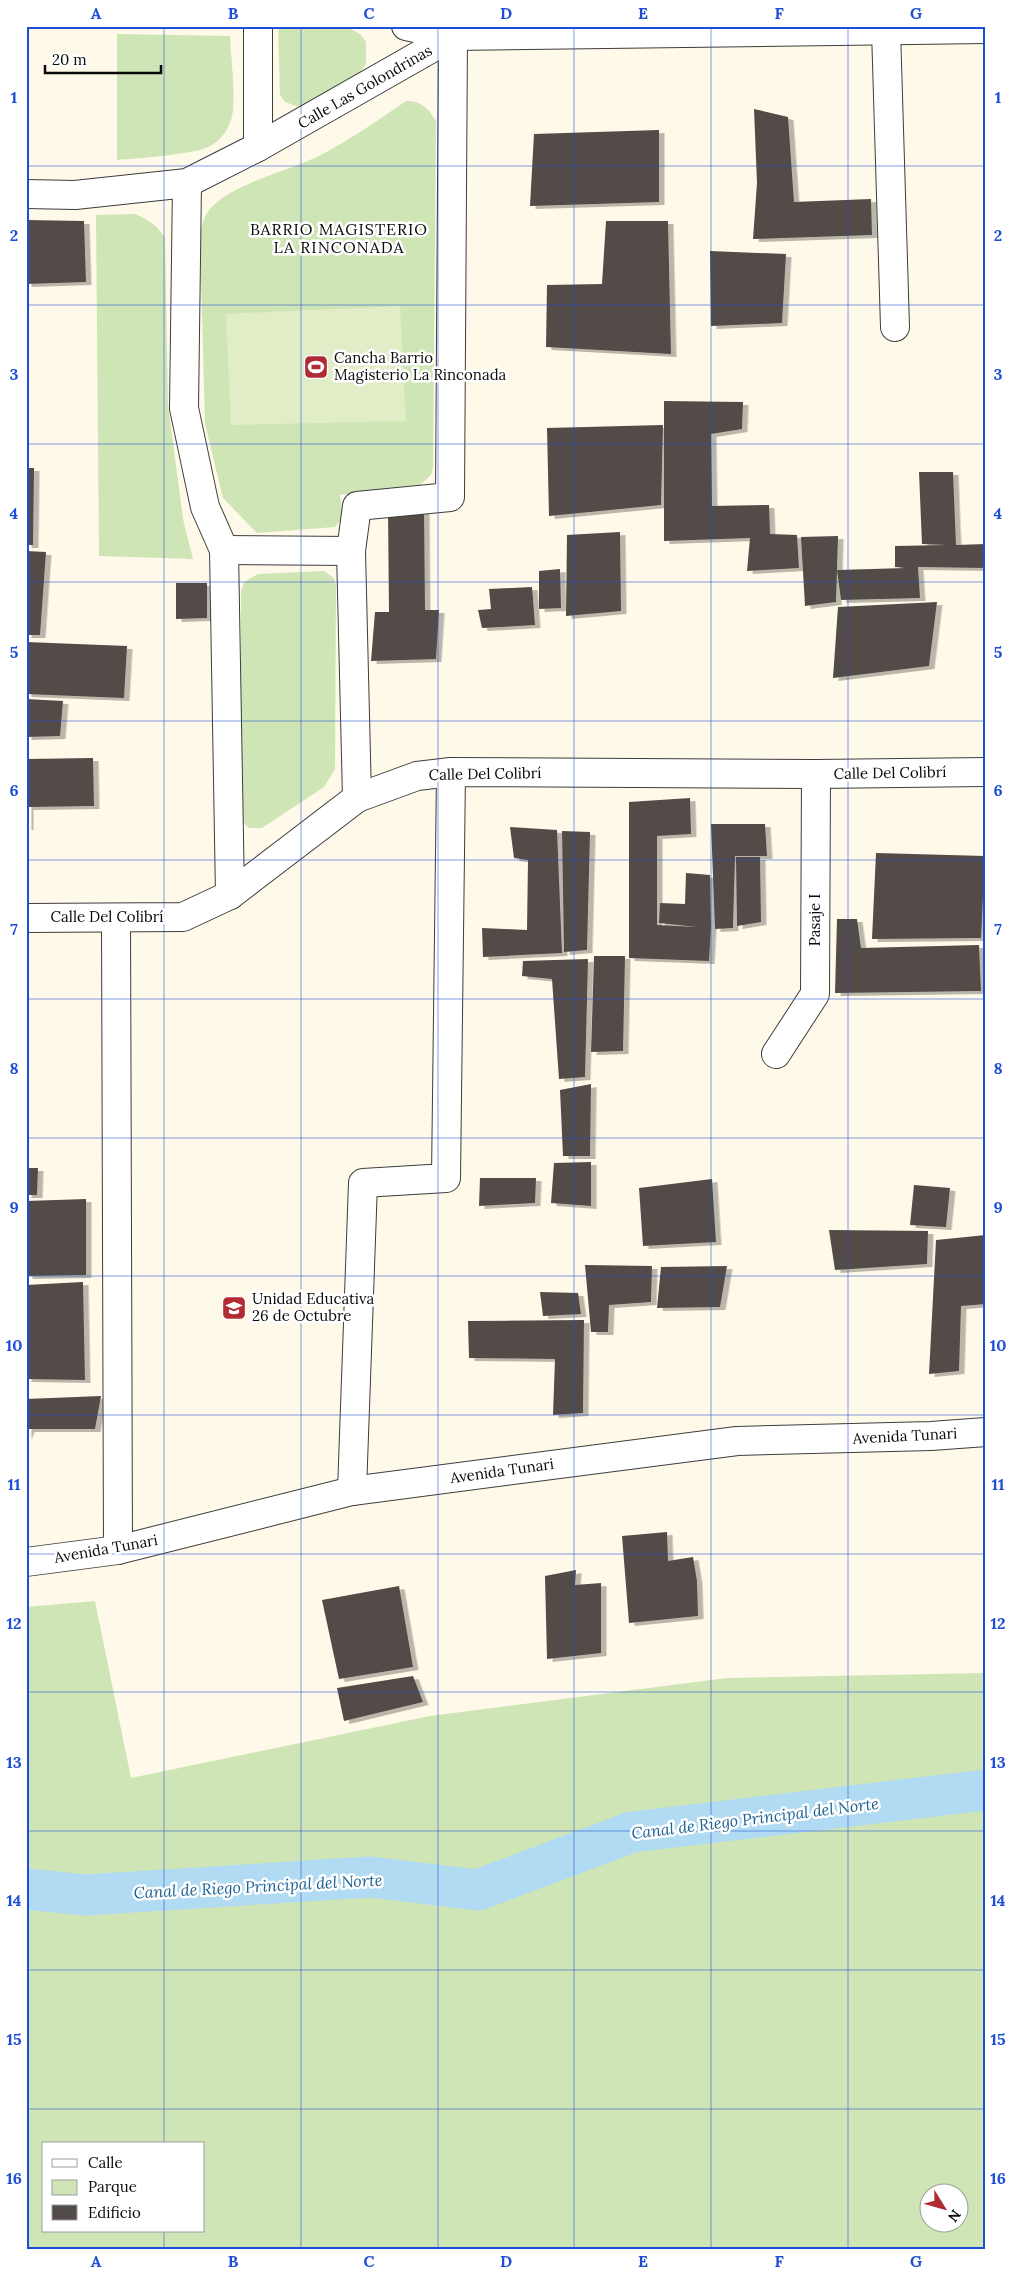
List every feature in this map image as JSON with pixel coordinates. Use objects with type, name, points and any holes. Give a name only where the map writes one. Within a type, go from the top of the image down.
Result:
[{"type":"street","points":[[258,26],[258,147]]},
{"type":"street","points":[[357,798],[351,551],[357,506],[450,497],[453,36],[406,26]]},
{"type":"street","name":"Calle Las Golondrinas","points":[[26,194],[75,194],[187,183],[258,147],[453,36],[986,29]]},
{"type":"street","points":[[886,30],[895,327]]},
{"type":"street","points":[[187,183],[184,408],[204,507],[224,550],[230,895]]},
{"type":"street","points":[[224,550],[351,551]]},
{"type":"street","points":[[352,1491],[363,1183],[446,1178],[452,772]]},
{"type":"street","name":"Calle Del Colibrí","points":[[26,918],[183,917],[230,895],[357,798],[417,776],[452,772],[816,774],[986,772]]},
{"type":"street","name":"Pasaje I","points":[[776,1054],[815,994],[816,774]]},
{"type":"street","points":[[116,918],[118,1550]]},
{"type":"street","name":"Avenida Tunari","points":[[26,1562],[118,1550],[352,1491],[737,1441],[912,1437],[986,1432]]},
{"type":"green space","points":[[278,26],[345,26],[360,34],[366,42],[366,64],[360,73],[317,99],[299,107],[285,102],[280,95]]},
{"type":"green space","points":[[117,34],[230,36],[233,110],[229,125],[216,142],[194,151],[166,156],[117,160]]},
{"type":"green space","points":[[406,101],[416,102],[424,106],[436,121],[433,468],[431,475],[420,485],[340,495],[343,517],[335,527],[257,533],[223,498],[205,424],[201,228],[207,213],[219,200],[246,185],[319,156],[353,137]]},
{"type":"green space","points":[[135,214],[152,223],[165,238],[168,404],[183,519],[193,559],[99,556],[96,215]]},
{"type":"green space","name":"Cancha Barrio Magisterio La Rinconada","points":[[400,306],[406,421],[231,425],[226,314]]},
{"type":"green space","points":[[324,571],[334,578],[336,586],[335,769],[324,787],[262,828],[249,828],[242,822],[241,813],[241,592],[244,582],[258,574]]},
{"type":"green space","points":[[95,1601],[131,1778],[430,1716],[727,1678],[986,1673],[986,2249],[26,2249],[26,1607]]},
{"type":"building","points":[[754,109],[788,117],[794,202],[871,199],[872,235],[753,239],[757,183]]},
{"type":"building","points":[[659,130],[659,202],[530,206],[534,134]]},
{"type":"building","points":[[26,220],[84,221],[86,282],[26,284]]},
{"type":"building","points":[[606,221],[668,221],[671,354],[546,347],[547,285],[602,284]]},
{"type":"building","points":[[710,251],[786,254],[782,323],[711,326]]},
{"type":"building","points":[[664,401],[743,402],[742,429],[711,434],[712,506],[769,505],[770,534],[797,535],[799,568],[747,571],[750,538],[664,541]]},
{"type":"building","points":[[663,425],[661,505],[549,516],[547,428]]},
{"type":"building","points":[[26,468],[34,468],[33,545],[26,545]]},
{"type":"building","points":[[919,472],[953,472],[956,545],[986,544],[986,568],[918,567],[920,598],[841,600],[837,570],[906,568],[895,567],[895,546],[947,545],[922,544]]},
{"type":"building","points":[[424,506],[425,610],[439,610],[436,659],[371,661],[375,612],[389,612],[388,508]]},
{"type":"building","points":[[620,532],[621,611],[566,616],[567,535]]},
{"type":"building","points":[[838,536],[836,602],[805,606],[801,537]]},
{"type":"building","points":[[26,551],[46,552],[40,635],[26,635]]},
{"type":"building","points":[[560,569],[561,608],[539,609],[539,571]]},
{"type":"building","points":[[176,583],[207,583],[207,618],[176,619]]},
{"type":"building","points":[[532,587],[535,625],[482,628],[478,610],[491,609],[489,589]]},
{"type":"building","points":[[937,602],[929,666],[833,678],[838,607]]},
{"type":"building","points":[[26,642],[127,646],[124,698],[26,694]]},
{"type":"building","points":[[26,699],[63,701],[60,736],[26,737]]},
{"type":"building","points":[[93,758],[94,806],[28,807],[28,827],[26,827],[26,759]]},
{"type":"building","points":[[690,798],[691,834],[657,836],[657,925],[697,927],[659,923],[660,903],[685,904],[686,873],[710,875],[711,927],[709,961],[629,958],[629,802]]},
{"type":"building","points":[[711,824],[765,824],[767,856],[735,856],[733,928],[715,929]]},
{"type":"building","points":[[510,827],[557,830],[562,953],[483,957],[482,928],[527,930],[528,860],[514,858]]},
{"type":"building","points":[[562,831],[590,832],[587,950],[564,952]]},
{"type":"building","points":[[876,853],[985,856],[981,938],[872,939]]},
{"type":"building","points":[[736,857],[760,857],[761,922],[737,926]]},
{"type":"building","points":[[837,919],[857,919],[861,948],[979,945],[981,991],[835,993]]},
{"type":"building","points":[[594,956],[625,956],[623,1051],[591,1052]]},
{"type":"building","points":[[588,959],[585,1077],[559,1079],[552,979],[522,976],[523,961]]},
{"type":"building","points":[[591,1084],[590,1156],[563,1156],[560,1090]]},
{"type":"building","points":[[591,1162],[591,1206],[551,1203],[554,1163]]},
{"type":"building","points":[[26,1168],[38,1168],[37,1195],[26,1195]]},
{"type":"building","points":[[480,1178],[536,1178],[535,1203],[479,1206]]},
{"type":"building","points":[[712,1179],[716,1242],[643,1246],[639,1188]]},
{"type":"building","points":[[914,1185],[950,1188],[946,1227],[910,1225]]},
{"type":"building","points":[[86,1199],[86,1275],[27,1276],[26,1201]]},
{"type":"building","points":[[829,1230],[928,1231],[927,1264],[835,1270]]},
{"type":"building","points":[[986,1235],[986,1304],[961,1306],[959,1371],[929,1374],[936,1240]]},
{"type":"building","points":[[585,1265],[652,1266],[651,1302],[609,1305],[608,1332],[591,1332]]},
{"type":"building","points":[[727,1266],[720,1307],[657,1308],[661,1267]]},
{"type":"building","points":[[83,1282],[85,1380],[26,1379],[26,1285]]},
{"type":"building","points":[[540,1292],[578,1293],[581,1314],[543,1316]]},
{"type":"building","points":[[584,1320],[583,1413],[553,1415],[555,1359],[469,1358],[468,1321]]},
{"type":"building","points":[[101,1396],[95,1429],[29,1429],[26,1437],[26,1399]]},
{"type":"building","points":[[667,1532],[668,1561],[693,1557],[697,1581],[698,1616],[629,1623],[622,1536]]},
{"type":"building","points":[[576,1570],[575,1585],[601,1583],[601,1653],[547,1659],[545,1576]]},
{"type":"building","points":[[399,1586],[413,1667],[339,1679],[322,1600]]},
{"type":"building","points":[[413,1676],[423,1702],[344,1721],[337,1688]]},
{"type":"waterway","name":"Canal de Riego Principal del Norte","points":[[26,1889],[85,1895],[370,1877],[478,1890],[632,1832],[986,1790]]},
{"type":"place","name":"Cancha Barrio Magisterio La Rinconada","points":[[316,367]]},
{"type":"place","name":"Unidad Educativa 26 de Octubre","points":[[234,1308]]},
{"type":"district","name":"BARRIO MAGISTERIO LA RINCONADA","points":[[339,238]]}]
